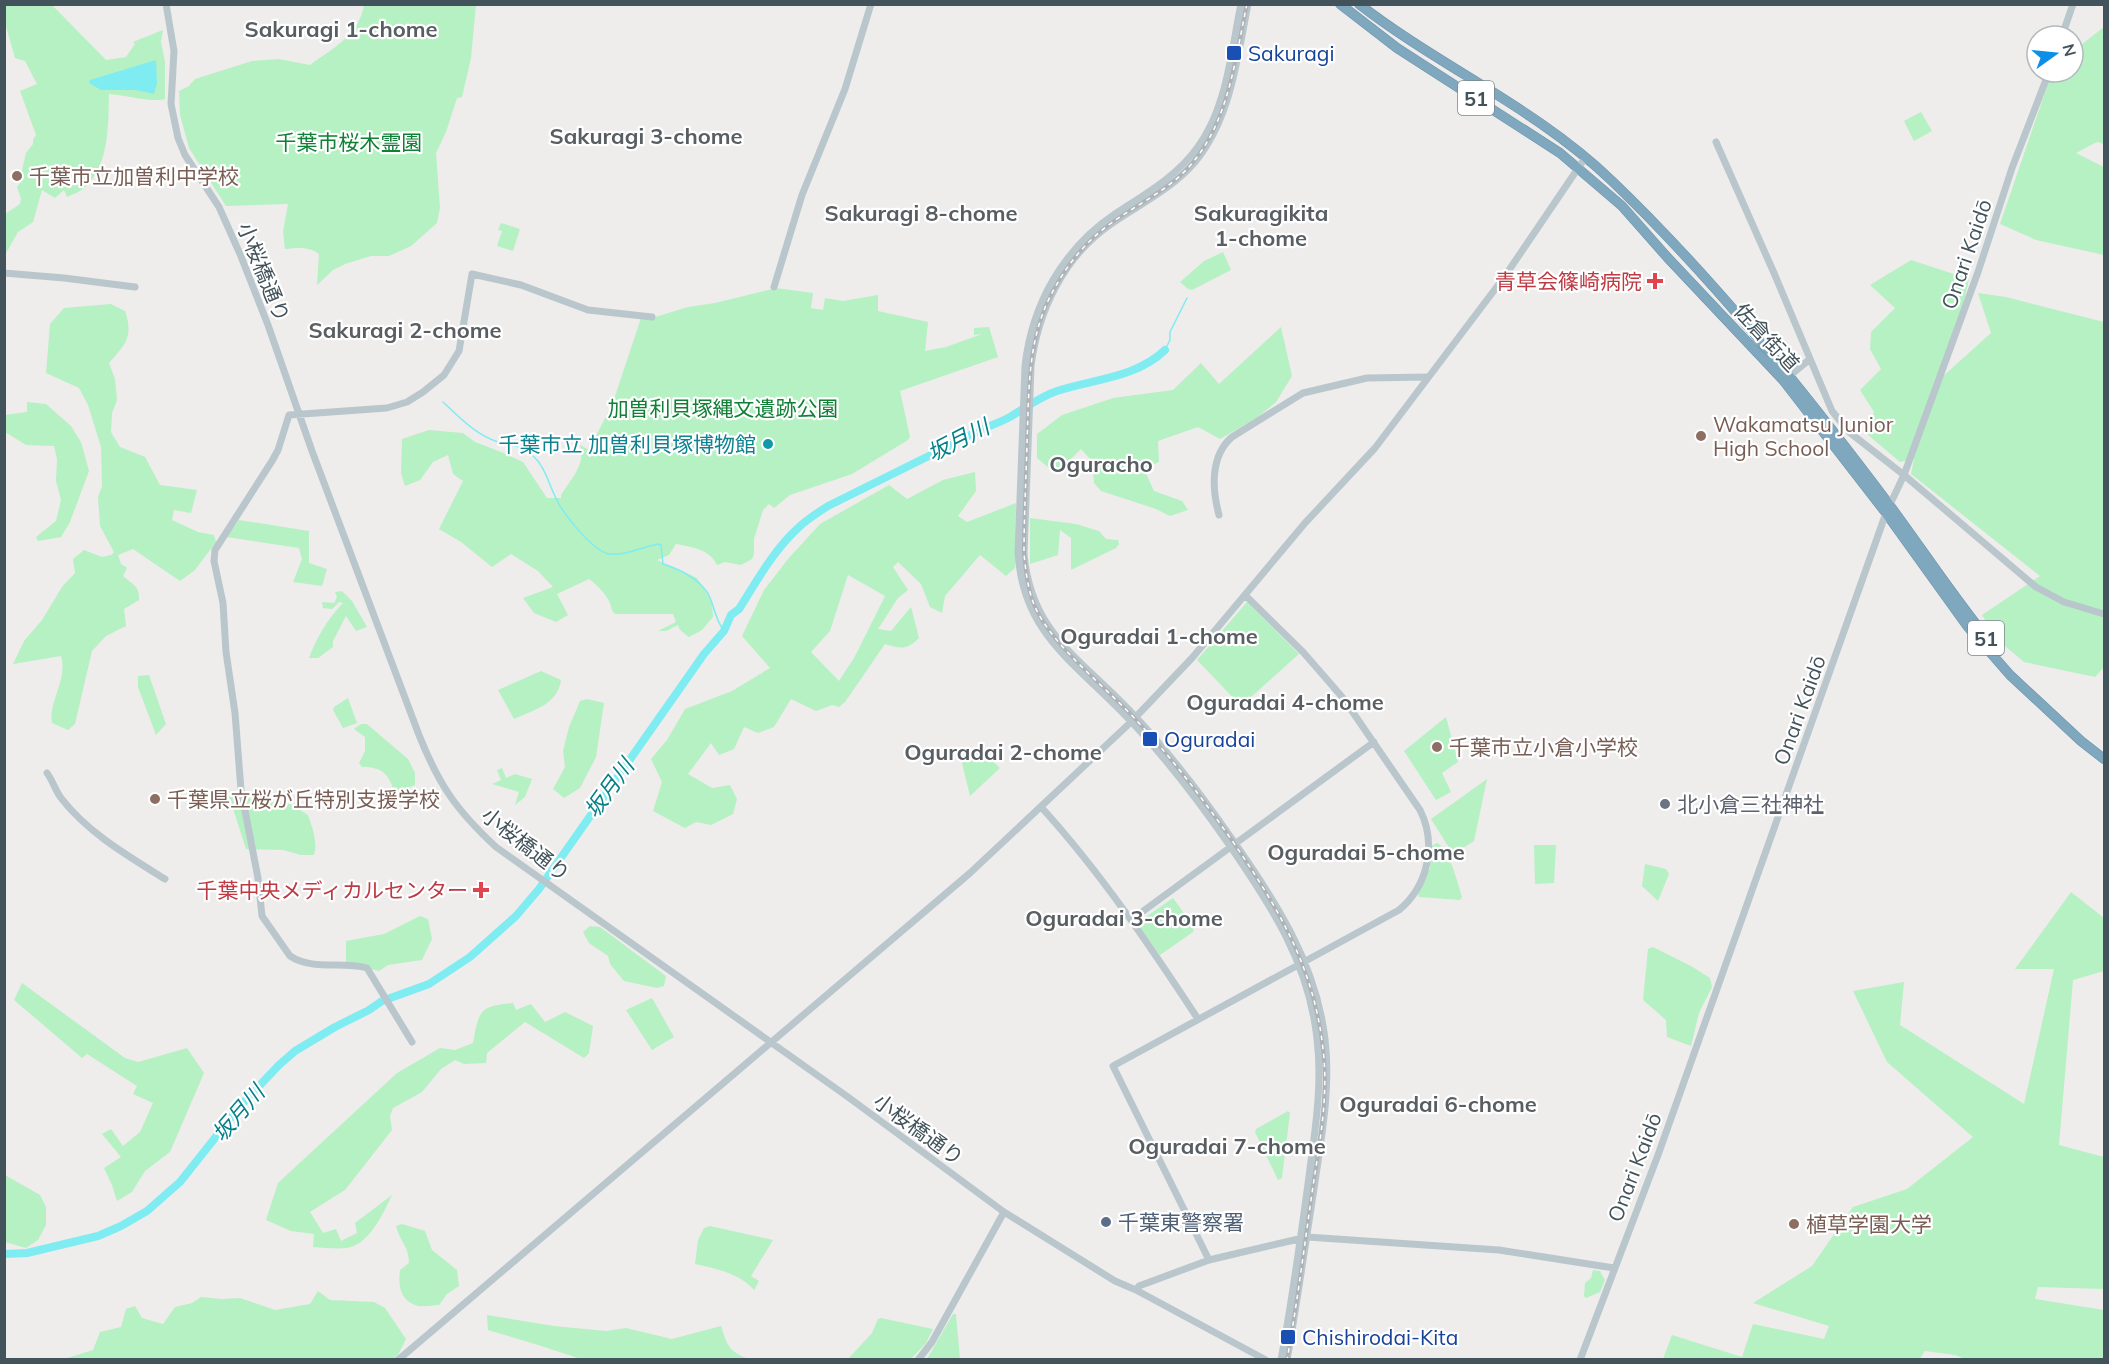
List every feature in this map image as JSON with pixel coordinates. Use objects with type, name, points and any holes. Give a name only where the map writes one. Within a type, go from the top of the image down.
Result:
[{"type":"highway","name":"佐倉街道","points":[[1340,4],[1397,48],[1521,126],[1577,167],[1622,206],[1666,257],[1787,377]]},
{"type":"highway","name":"佐倉街道","points":[[1359,4],[1397,33],[1516,107],[1611,180],[1672,243],[1787,377],[1972,621],[2014,672],[2104,751]]},
{"type":"highway","name":"佐倉街道","points":[[1887,509],[1968,627],[2010,675],[2104,759]]},
{"type":"street","name":"小桜橋通り","points":[[166,4],[174,51],[171,104],[178,138],[185,155],[219,207],[231,231],[432,769],[442,787],[470,823],[496,847],[1004,1212],[1115,1281],[1266,1359]]},
{"type":"street","points":[[774,286],[802,195],[845,89],[871,4]]},
{"type":"street","points":[[1241,4],[1220,102],[1202,141],[1178,170],[1087,236],[1064,263],[1045,292],[1038,309],[1029,341],[1022,520],[1018,553],[1021,579],[1033,614],[1052,644],[1133,720],[1233,845],[1285,918],[1320,1011],[1327,1070],[1325,1111],[1281,1359]]},
{"type":"street","points":[[1028,366],[1044,312],[1059,281],[1078,255],[1109,226],[1158,195],[1183,174],[1210,140],[1227,104],[1248,4]]},
{"type":"street","points":[[2066,24],[2073,4]]},
{"type":"street","name":"Onari Kaidō","points":[[1580,1359],[1658,1155],[1887,509],[1904,475],[1978,272],[2012,168],[2044,84]]},
{"type":"street","points":[[1716,142],[1832,411],[1849,432],[1904,475],[2036,587],[2054,598],[2104,614]]},
{"type":"street","points":[[398,1359],[970,873],[1042,808],[1133,720],[1192,658],[1305,523],[1375,448],[1505,276],[1585,158]]},
{"type":"street","points":[[4,273],[135,287]]},
{"type":"street","points":[[412,1042],[389,1008],[367,968],[328,966],[296,960],[290,956],[264,920],[241,790],[223,603],[213,555],[278,450],[289,415],[387,408],[407,402],[442,377],[459,351],[472,274],[521,285],[588,310],[652,317]]},
{"type":"street","points":[[1787,377],[1810,358]]},
{"type":"street","points":[[1219,515],[1216,503],[1215,474],[1224,446],[1232,437],[1304,393],[1366,378],[1427,378]]},
{"type":"street","points":[[1209,1260],[1113,1066],[1399,910],[1413,896],[1424,876],[1429,843],[1424,816],[1343,698],[1303,652],[1245,595]]},
{"type":"street","points":[[1131,920],[1374,742]]},
{"type":"street","points":[[47,773],[58,793],[77,816],[105,840],[165,879]]},
{"type":"street","points":[[1042,808],[1097,872],[1198,1019]]},
{"type":"street","points":[[918,1359],[932,1342],[1004,1212]]},
{"type":"street","points":[[1136,1290],[1161,1277],[1209,1260],[1304,1238],[1499,1250],[1614,1268]]},
{"type":"street","points":[[1287,1359],[1304,1238]]},
{"type":"green space","points":[[5,5],[52,5],[106,60],[126,57],[135,44],[133,42],[163,30],[161,42],[165,62],[165,99],[109,94],[106,144],[99,168],[92,179],[82,189],[67,197],[64,190],[55,198],[42,190],[33,222],[18,232],[5,255],[5,214],[20,204],[21,199],[17,187],[23,179],[22,170],[26,153],[36,135],[20,91],[37,84],[25,61],[15,58],[5,23]]},
{"type":"green space","name":"千葉市桜木霊園","points":[[364,5],[476,5],[471,58],[462,97],[457,98],[446,132],[436,153],[440,208],[437,223],[411,246],[389,256],[371,256],[345,264],[333,270],[317,285],[319,254],[307,249],[285,249],[283,232],[288,204],[226,206],[189,148],[180,115],[179,91],[189,86],[195,79],[252,61],[279,59],[310,65],[351,33],[357,25]]},
{"type":"green space","points":[[2104,27],[2104,144],[2097,142],[2076,153],[2104,167],[2104,255],[2036,240],[2000,224],[2048,84],[2085,84],[2085,42]]},
{"type":"green space","points":[[1921,112],[1932,131],[1914,141],[1904,121]]},
{"type":"green space","points":[[501,223],[520,229],[513,251],[497,246],[502,231],[498,230]]},
{"type":"green space","points":[[1223,252],[1231,270],[1192,290],[1180,282],[1204,261]]},
{"type":"green space","points":[[1911,260],[1969,279],[1958,327],[1941,378],[1991,333],[1978,293],[2006,297],[2104,322],[2104,667],[2095,677],[2024,662],[1999,641],[1982,615],[2040,576],[1911,474],[1914,459],[1900,462],[1867,434],[1874,412],[1860,390],[1881,369],[1870,349],[1871,332],[1895,308],[1870,285]]},
{"type":"green space","name":"加曽利貝塚縄文遺跡公園","points":[[776,288],[813,293],[811,308],[823,310],[825,298],[843,301],[878,295],[878,311],[928,322],[925,351],[946,347],[982,334],[974,335],[974,328],[989,327],[998,357],[900,391],[910,437],[908,440],[852,474],[790,495],[774,508],[769,504],[763,510],[754,539],[752,559],[741,565],[725,562],[717,565],[705,552],[676,544],[669,555],[657,560],[697,578],[712,602],[713,617],[702,630],[689,637],[680,630],[678,625],[666,631],[658,631],[676,622],[673,614],[615,614],[605,595],[589,579],[557,594],[568,615],[556,622],[534,613],[523,598],[553,587],[538,571],[511,554],[492,567],[461,542],[439,529],[463,481],[453,474],[448,455],[433,462],[420,480],[405,486],[401,473],[402,439],[429,430],[463,433],[475,442],[523,462],[547,498],[561,498],[579,465],[580,445],[589,450],[613,402],[641,318],[652,318],[688,307]]},
{"type":"green space","points":[[111,304],[125,311],[129,328],[126,340],[109,363],[115,379],[117,400],[112,413],[111,432],[120,447],[145,457],[160,485],[197,490],[191,513],[174,510],[172,520],[198,532],[214,535],[216,542],[195,570],[180,581],[133,549],[118,555],[121,564],[127,568],[123,576],[137,588],[139,600],[124,609],[126,626],[106,636],[92,651],[75,724],[68,730],[52,723],[53,707],[62,674],[61,656],[13,664],[24,641],[42,620],[62,587],[75,573],[73,559],[84,550],[102,557],[114,552],[100,526],[98,497],[102,486],[101,447],[88,405],[79,388],[46,373],[50,324],[64,308]]},
{"type":"green space","points":[[1281,327],[1292,376],[1276,402],[1258,417],[1220,439],[1198,427],[1158,441],[1159,462],[1144,469],[1154,491],[1182,501],[1188,510],[1170,516],[1156,509],[1101,491],[1094,483],[1092,461],[1081,449],[1056,474],[1037,458],[1037,434],[1062,415],[1113,398],[1173,390],[1201,363],[1219,384]]},
{"type":"green space","points":[[27,402],[46,404],[71,426],[81,442],[89,471],[70,522],[61,537],[38,541],[36,537],[56,521],[61,500],[56,481],[57,459],[54,446],[26,445],[5,432],[5,415],[27,412]]},
{"type":"green space","points":[[975,472],[976,491],[958,516],[967,522],[1016,503],[1015,568],[1006,576],[980,555],[945,596],[942,613],[930,607],[921,584],[898,562],[893,567],[908,590],[898,598],[878,629],[891,631],[911,607],[919,638],[911,645],[903,647],[885,644],[845,702],[839,707],[832,705],[816,711],[791,699],[774,727],[758,733],[744,727],[734,749],[719,755],[711,743],[688,774],[712,788],[730,785],[737,799],[733,814],[711,825],[696,822],[685,828],[653,811],[662,782],[651,759],[667,740],[685,709],[732,691],[770,668],[742,636],[764,590],[788,559],[820,524],[889,485],[907,499],[943,480]],"holes":[[[848,575],[885,596],[854,658],[839,681],[811,652],[830,631]]]},
{"type":"green space","points":[[1030,518],[1076,524],[1099,531],[1106,539],[1118,540],[1119,544],[1116,548],[1071,570],[1071,538],[1060,530],[1058,555],[1030,564]]},
{"type":"green space","points":[[239,520],[309,531],[309,563],[327,569],[322,586],[293,582],[302,559],[299,548],[227,537]]},
{"type":"green space","points":[[342,591],[352,601],[367,627],[356,631],[346,616],[333,641],[333,647],[318,658],[309,658],[323,629],[343,603],[339,602],[332,609],[323,608],[322,602],[334,603],[337,597],[335,592]]},
{"type":"green space","points":[[1247,602],[1299,654],[1241,706],[1197,660]]},
{"type":"green space","points":[[541,671],[561,680],[559,688],[550,701],[514,719],[498,690]]},
{"type":"green space","points":[[149,675],[166,724],[156,735],[138,687],[138,676]]},
{"type":"green space","points":[[348,698],[357,723],[343,728],[333,710]]},
{"type":"green space","points":[[587,699],[604,703],[596,757],[580,788],[564,798],[553,789],[565,767],[563,751],[569,727],[580,701]]},
{"type":"green space","points":[[1446,717],[1458,762],[1442,773],[1451,792],[1436,800],[1404,751]]},
{"type":"green space","points":[[361,724],[367,724],[408,759],[415,773],[415,785],[395,794],[384,773],[375,768],[362,767],[359,763],[365,751],[365,737],[354,729]]},
{"type":"green space","points":[[980,749],[1000,768],[970,796],[962,763]]},
{"type":"green space","points":[[502,768],[506,778],[515,774],[532,779],[525,797],[515,805],[519,792],[492,784],[501,780],[497,770]]},
{"type":"green space","points":[[1487,779],[1474,841],[1453,854],[1431,819]]},
{"type":"green space","points":[[229,796],[290,804],[308,815],[315,840],[314,855],[301,855],[283,850],[246,849]]},
{"type":"green space","points":[[1437,843],[1445,852],[1452,867],[1462,897],[1460,900],[1419,897],[1418,894],[1430,868],[1432,846]]},
{"type":"green space","points":[[1534,845],[1556,845],[1554,883],[1535,884]]},
{"type":"green space","points":[[1645,864],[1666,869],[1669,874],[1658,901],[1642,886]]},
{"type":"green space","points":[[2071,892],[2104,918],[2104,971],[2073,980],[2059,1145],[2104,1157],[2104,1289],[2038,1287],[2035,1299],[2104,1310],[2104,1359],[1965,1359],[1955,1355],[1925,1351],[1919,1360],[1663,1359],[1672,1335],[1742,1357],[1753,1324],[1824,1339],[1829,1326],[1753,1303],[1812,1266],[1853,1207],[1907,1189],[1973,1137],[1887,1062],[1853,991],[1904,982],[1900,1025],[2024,1104],[2054,969],[2015,969]]},
{"type":"green space","points":[[1173,898],[1194,927],[1193,932],[1160,955],[1139,926],[1140,921]]},
{"type":"green space","points":[[420,916],[428,919],[432,939],[422,960],[388,965],[379,971],[346,963],[346,941],[384,934]]},
{"type":"green space","points":[[590,926],[600,927],[666,976],[664,986],[657,988],[624,981],[610,964],[608,956],[589,943],[583,932]]},
{"type":"green space","points":[[1653,947],[1710,978],[1712,987],[1699,1013],[1691,1046],[1667,1037],[1666,1020],[1643,1000],[1648,949]]},
{"type":"green space","points":[[22,983],[125,1058],[138,1062],[187,1048],[204,1073],[170,1152],[145,1171],[132,1192],[117,1201],[104,1168],[121,1157],[102,1134],[111,1129],[123,1146],[140,1132],[153,1103],[133,1094],[137,1086],[87,1054],[82,1058],[14,1000]]},
{"type":"green space","points":[[652,998],[674,1037],[652,1050],[626,1010]]},
{"type":"green space","points":[[513,1003],[516,1010],[531,1004],[545,1022],[565,1012],[593,1026],[589,1053],[584,1058],[525,1022],[487,1053],[486,1063],[464,1064],[455,1060],[441,1069],[422,1092],[393,1108],[390,1116],[392,1130],[345,1190],[310,1212],[323,1233],[336,1229],[341,1241],[357,1233],[355,1223],[392,1195],[375,1227],[355,1246],[347,1248],[313,1247],[314,1234],[291,1231],[266,1220],[278,1183],[397,1073],[440,1048],[455,1050],[473,1043],[482,1012],[493,1006]]},
{"type":"green space","points":[[1288,1111],[1290,1113],[1282,1178],[1278,1180],[1255,1132],[1256,1129]]},
{"type":"green space","points":[[5,1175],[40,1195],[46,1207],[46,1225],[38,1240],[26,1248],[5,1242]]},
{"type":"green space","points":[[402,1224],[425,1231],[432,1250],[457,1270],[459,1286],[447,1294],[439,1305],[418,1306],[404,1297],[399,1282],[400,1270],[409,1263],[408,1252],[396,1226]]},
{"type":"green space","points":[[710,1226],[773,1240],[751,1276],[759,1281],[754,1290],[742,1279],[695,1264],[698,1240],[704,1228]]},
{"type":"green space","points":[[1593,1270],[1600,1271],[1605,1280],[1600,1292],[1586,1298],[1584,1296],[1585,1283],[1591,1278]]},
{"type":"green space","points":[[318,1291],[330,1300],[374,1302],[385,1308],[406,1339],[398,1355],[392,1360],[64,1359],[93,1350],[100,1332],[121,1327],[126,1309],[135,1306],[142,1318],[163,1324],[175,1307],[192,1303],[201,1297],[240,1298],[275,1310],[310,1304]]},
{"type":"green space","points":[[953,1314],[956,1314],[960,1359],[927,1359]]},
{"type":"green space","points":[[487,1315],[554,1326],[606,1331],[626,1328],[672,1339],[721,1326],[730,1347],[737,1354],[749,1359],[581,1359],[488,1330]]},
{"type":"green space","points":[[878,1319],[933,1329],[926,1343],[911,1359],[848,1359],[872,1333]]},
{"type":"water","points":[[156,60],[157,83],[154,94],[136,90],[101,90],[89,83],[90,80]]},
{"type":"waterway","name":"坂月川","points":[[1165,350],[1170,340],[1170,332],[1187,298]]},
{"type":"waterway","name":"坂月川","points":[[4,1254],[27,1253],[98,1236],[147,1211],[180,1182],[242,1104],[295,1051],[382,1001],[429,984],[470,957],[516,916],[539,889],[704,654],[724,631],[731,615],[739,609],[773,556],[800,526],[828,506],[973,433],[1008,418],[1044,396],[1128,372],[1141,367],[1165,350]]},
{"type":"waterway","points":[[443,402],[483,435],[498,442],[519,447],[532,455],[543,468],[557,501],[594,546],[609,554],[621,554],[661,545],[663,564],[687,575],[703,587],[724,631]]},
{"type":"railway","points":[[1247,4],[1227,96],[1209,138],[1197,157],[1173,182],[1092,239],[1063,273],[1044,311],[1034,348],[1029,386],[1024,554],[1031,597],[1046,625],[1069,654],[1151,736],[1220,824],[1264,888],[1278,913],[1291,938],[1311,991],[1323,1049],[1324,1103],[1287,1360]]},
{"type":"place","name":"Sakuragi","points":[[1234,53]]},
{"type":"place","name":"千葉市立加曽利中学校","points":[[17,176]]},
{"type":"place","name":"青草会篠崎病院","points":[[1655,281]]},
{"type":"place","name":"Wakamatsu Junior High School","points":[[1701,436]]},
{"type":"place","name":"千葉市立 加曽利貝塚博物館","points":[[768,444]]},
{"type":"place","name":"Oguradai","points":[[1150,739]]},
{"type":"place","name":"千葉市立小倉小学校","points":[[1437,747]]},
{"type":"place","name":"千葉県立桜が丘特別支援学校","points":[[155,799]]},
{"type":"place","name":"北小倉三社神社","points":[[1665,804]]},
{"type":"place","name":"千葉中央メディカルセンター","points":[[481,890]]},
{"type":"place","name":"千葉東警察署","points":[[1106,1222]]},
{"type":"place","name":"植草学園大学","points":[[1794,1224]]},
{"type":"place","name":"Chishirodai-Kita","points":[[1288,1337]]},
{"type":"district","name":"Sakuragi 1-chome","points":[[341,29]]},
{"type":"district","name":"Sakuragi 3-chome","points":[[646,136]]},
{"type":"district","name":"Sakuragi 8-chome","points":[[921,213]]},
{"type":"district","name":"Sakuragikita 1-chome","points":[[1261,226]]},
{"type":"district","name":"Sakuragi 2-chome","points":[[405,330]]},
{"type":"district","name":"Oguracho","points":[[1101,464]]},
{"type":"district","name":"Oguradai 1-chome","points":[[1159,636]]},
{"type":"district","name":"Oguradai 4-chome","points":[[1285,702]]},
{"type":"district","name":"Oguradai 2-chome","points":[[1003,752]]},
{"type":"district","name":"Oguradai 5-chome","points":[[1366,852]]},
{"type":"district","name":"Oguradai 3-chome","points":[[1124,918]]},
{"type":"district","name":"Oguradai 6-chome","points":[[1438,1104]]},
{"type":"district","name":"Oguradai 7-chome","points":[[1227,1146]]}]
